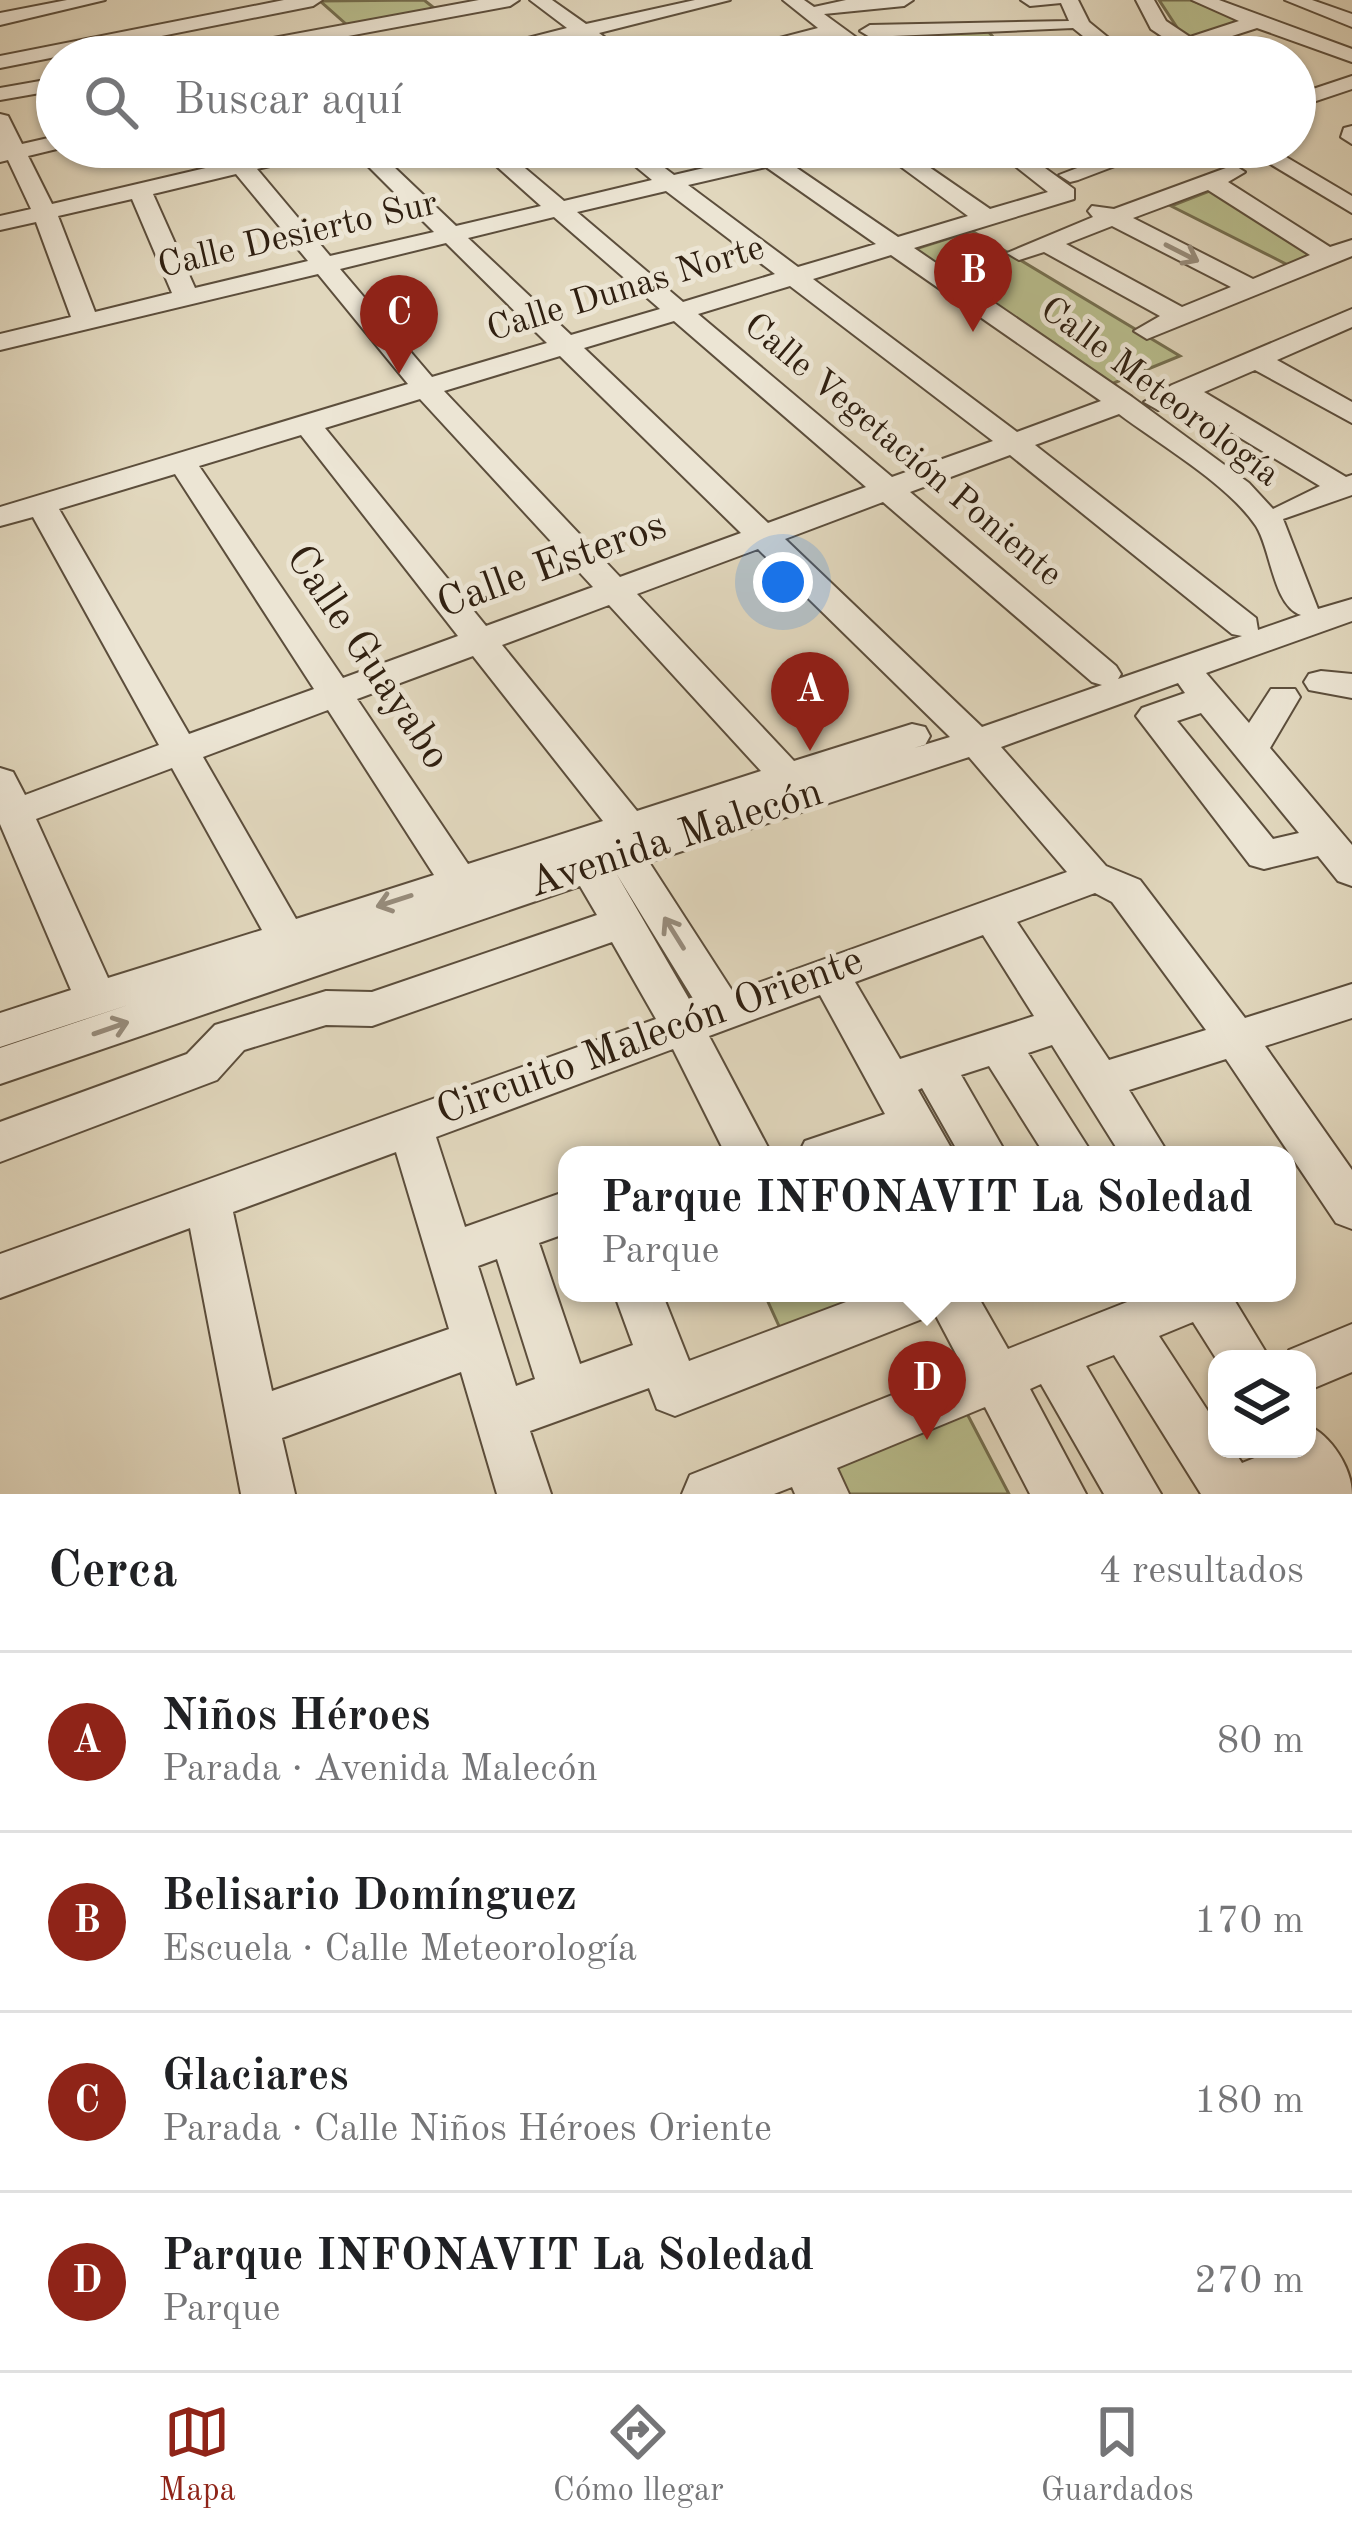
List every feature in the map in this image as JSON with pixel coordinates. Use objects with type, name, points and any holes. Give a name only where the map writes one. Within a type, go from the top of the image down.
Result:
[{"type":"street","points":[[0,19],[99,0],[130,35]]},
{"type":"street","points":[[210,0],[247,36]]},
{"type":"street","points":[[125,36],[315,0],[355,36]]},
{"type":"street","points":[[469,30],[510,0]]},
{"type":"street","points":[[539,0],[590,36]]},
{"type":"street","points":[[372,36],[469,30],[583,31],[721,0]]},
{"type":"street","points":[[792,0],[843,36]]},
{"type":"street","points":[[823,8],[904,0]]},
{"type":"street","points":[[1030,0],[1075,25]]},
{"type":"street","points":[[1145,0],[1154,19],[1174,36]]},
{"type":"street","points":[[1201,0],[1299,36]]},
{"type":"street","points":[[1313,2],[1352,21]]},
{"type":"street","points":[[1191,36],[1258,21]]},
{"type":"street","points":[[891,36],[880,31],[1075,25],[1156,36]]},
{"type":"street","points":[[989,27],[998,36]]},
{"type":"street","points":[[808,36],[834,30]]},
{"type":"street","points":[[1316,42],[1352,56]]},
{"type":"street","points":[[1316,47],[1323,45]]},
{"type":"street","points":[[0,62],[36,55]]},
{"type":"street","points":[[1316,95],[1352,82]]},
{"type":"street","points":[[0,94],[36,88]]},
{"type":"street","points":[[0,121],[9,153],[45,213],[86,322]]},
{"type":"street","points":[[0,223],[140,190],[203,168]]},
{"type":"street","points":[[244,168],[427,388],[794,784]]},
{"type":"street","points":[[380,168],[966,733],[1094,878],[1114,882],[1126,891],[1235,1037],[1352,1208]]},
{"type":"street","name":"Calle Vegetación Poniente","points":[[510,168],[1104,674]]},
{"type":"street","points":[[650,168],[1014,443],[1244,626]]},
{"type":"street","name":"Calle Desierto Sur","points":[[0,342],[330,267],[671,184],[717,168]]},
{"type":"street","name":"Calle Meteorología","points":[[782,168],[1122,403],[1257,506],[1271,524],[1304,606]]},
{"type":"street","points":[[915,168],[988,219]]},
{"type":"street","points":[[1036,168],[1113,218],[1252,288]]},
{"type":"street","name":"Calle Dunas Norte","points":[[0,517],[988,219],[1072,190],[1093,168]]},
{"type":"street","points":[[1288,168],[1352,206]]},
{"type":"street","points":[[1311,168],[1352,192]]},
{"type":"street","points":[[1019,253],[1222,177],[1298,236],[1341,252]]},
{"type":"street","points":[[140,190],[187,299]]},
{"type":"street","points":[[1298,236],[1352,223]]},
{"type":"street","points":[[1046,243],[1180,317]]},
{"type":"street","points":[[1147,331],[1341,252]]},
{"type":"street","points":[[1347,485],[1170,397],[1339,322],[1352,342]]},
{"type":"street","points":[[1256,359],[1352,414]]},
{"type":"street","name":"Calle Esteros","points":[[7,797],[181,751],[1122,403]]},
{"type":"street","points":[[307,424],[478,641],[614,849],[702,1017],[746,1146]]},
{"type":"street","name":"Calle Guayabo","points":[[182,462],[467,893]]},
{"type":"street","points":[[1287,511],[1347,485]]},
{"type":"street","points":[[41,504],[286,937]]},
{"type":"street","name":"Avenida Malecón","points":[[966,733],[1104,674],[1187,673],[1244,626],[1352,586]]},
{"type":"street","name":"Avenida Malecón","points":[[0,1066],[467,893],[614,849],[794,784],[1187,673],[1352,610]]},
{"type":"street","points":[[1326,840],[1264,855],[1154,716],[1187,673],[1352,871]]},
{"type":"street","points":[[1251,749],[1282,697]]},
{"type":"street","points":[[7,797],[96,999]]},
{"type":"street","points":[[614,849],[621,922],[702,1017]]},
{"type":"street","name":"Avenida Malecón","points":[[0,1030],[286,937],[467,893],[614,849]]},
{"type":"street","name":"Circuito Malecón Oriente","points":[[0,1276],[1094,878]]},
{"type":"street","points":[[990,913],[1140,1146]]},
{"type":"street","points":[[0,1142],[202,1067],[230,1037],[326,1007],[372,1009],[621,922]]},
{"type":"street","points":[[828,972],[923,1139],[878,1146]]},
{"type":"street","points":[[1098,1082],[1352,1001]]},
{"type":"street","points":[[890,1081],[1062,1024]]},
{"type":"street","points":[[999,1045],[1064,1146]]},
{"type":"street","points":[[933,1067],[979,1146]]},
{"type":"street","points":[[410,1124],[524,1494]]},
{"type":"street","points":[[207,1199],[268,1494]]},
{"type":"street","points":[[450,1254],[558,1215]]},
{"type":"street","points":[[512,1232],[565,1394]]},
{"type":"street","points":[[641,1302],[675,1391],[907,1302]]},
{"type":"street","points":[[955,1302],[1059,1494]]},
{"type":"street","points":[[709,1494],[813,1474],[995,1377],[1183,1302]]},
{"type":"street","points":[[1208,1302],[1239,1350]]},
{"type":"street","points":[[1124,1326],[1231,1494],[1315,1468]]},
{"type":"street","points":[[253,1423],[477,1343]]},
{"type":"street","points":[[1316,1363],[1352,1348]]},
{"type":"street","points":[[1052,1354],[1134,1494]]},
{"type":"street","points":[[500,1417],[663,1359]]},
{"type":"green space","points":[[424,0],[443,15],[355,32],[320,1]]},
{"type":"green space","points":[[1159,0],[1191,0],[1243,20],[1194,36],[1163,36],[1180,32]]},
{"type":"green space","points":[[985,28],[992,36],[908,36],[900,31]]},
{"type":"green space","points":[[1212,190],[1315,252],[1288,265],[1171,206]]},
{"type":"green space","points":[[972,231],[1180,356],[1109,385],[912,250]]},
{"type":"green space","points":[[768,1302],[875,1305],[784,1337]]},
{"type":"green space","points":[[962,1404],[1009,1494],[796,1494],[787,1475]]},
{"type":"place","name":"Belisario Domínguez","points":[[973,332]]},
{"type":"place","name":"Glaciares","points":[[399,374]]},
{"type":"place","name":"Niños Héroes","points":[[810,751]]},
{"type":"place","name":"Parque INFONAVIT La Soledad","points":[[927,1440]]}]
